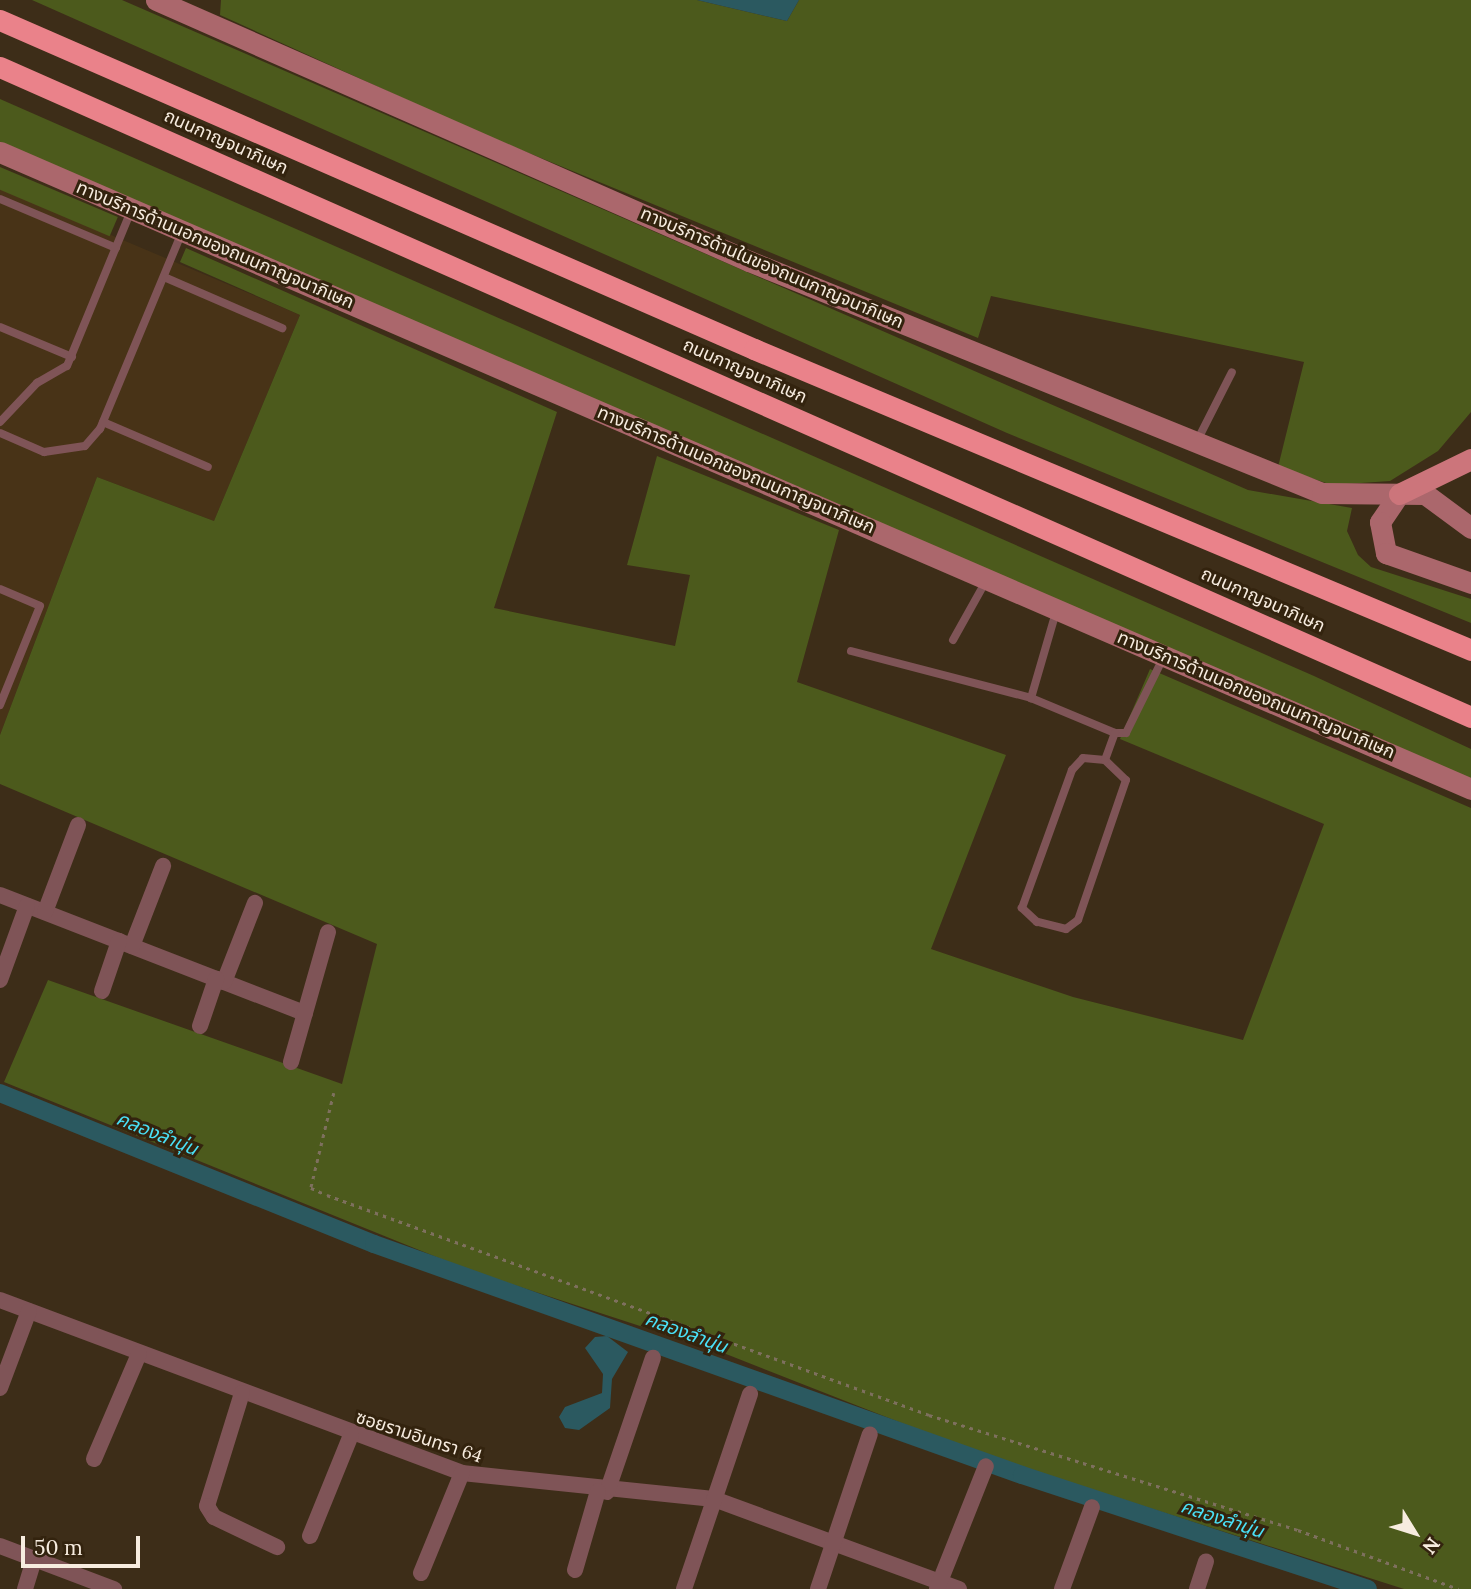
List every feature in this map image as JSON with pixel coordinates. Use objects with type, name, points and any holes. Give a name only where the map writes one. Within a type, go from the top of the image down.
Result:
[{"type":"highway","name":"ถนนกาญจนาภิเษก","points":[[0,20],[754,349],[1471,650]]},
{"type":"highway","name":"ถนนกาญจนาภิเษก","points":[[0,67],[1471,717]]},
{"type":"main road","name":"ทางบริการด้านในของถนนกาญจนาภิเษก","points":[[156,0],[749,261],[1322,494],[1425,494],[1471,528]]},
{"type":"main road","name":"ทางบริการด้านนอกของถนนกาญจนาภิเษก","points":[[0,152],[1471,789]]},
{"type":"main road","points":[[1471,459],[1399,494],[1380,522],[1386,553],[1471,583]]},
{"type":"street","points":[[45,912],[78,825]]},
{"type":"street","points":[[102,991],[163,866]]},
{"type":"street","points":[[0,895],[305,1013]]},
{"type":"street","points":[[200,1026],[255,903]]},
{"type":"street","points":[[0,980],[27,906]]},
{"type":"street","points":[[291,1062],[328,932]]},
{"type":"street","name":"ซอยรามอินทรา 64","points":[[0,1300],[351,1435],[462,1473],[603,1492],[715,1499],[939,1586],[959,1589]]},
{"type":"street","points":[[0,1388],[29,1311]]},
{"type":"street","points":[[94,1459],[139,1354]]},
{"type":"street","points":[[575,1570],[653,1358]]},
{"type":"street","points":[[242,1394],[207,1506],[214,1517],[277,1546]]},
{"type":"street","points":[[684,1589],[750,1394]]},
{"type":"street","points":[[818,1589],[870,1434]]},
{"type":"street","points":[[310,1536],[351,1435]]},
{"type":"street","points":[[939,1586],[986,1465]]},
{"type":"street","points":[[421,1573],[462,1473]]},
{"type":"street","points":[[1062,1589],[1093,1507]]},
{"type":"street","points":[[0,1546],[114,1589]]},
{"type":"street","points":[[24,1589],[34,1559]]},
{"type":"street","points":[[1197,1589],[1206,1561]]},
{"type":"lane","points":[[0,199],[116,248]]},
{"type":"lane","points":[[0,422],[72,357],[132,209]]},
{"type":"lane","points":[[0,433],[63,454],[85,446],[103,422],[183,231]]},
{"type":"lane","points":[[164,277],[282,328]]},
{"type":"lane","points":[[0,327],[72,357]]},
{"type":"lane","points":[[1196,442],[1231,372]]},
{"type":"lane","points":[[103,422],[208,467]]},
{"type":"lane","points":[[953,640],[988,578]]},
{"type":"lane","points":[[0,589],[40,606],[0,705]]},
{"type":"lane","points":[[1031,698],[1057,609]]},
{"type":"lane","points":[[851,651],[1031,698],[1115,733],[1126,733],[1164,656]]},
{"type":"lane","points":[[1105,760],[1115,733]]},
{"type":"lane","points":[[1083,758],[1105,760],[1126,780],[1077,920],[1066,929],[1037,922],[1022,908],[1072,770],[1083,758]]},
{"type":"path","points":[[334,1093],[311,1188],[929,1415],[1298,1530],[1458,1589]]},
{"type":"shaded area","points":[[0,188],[300,315],[214,521],[97,477],[0,735]]},
{"type":"green space","points":[[32,0],[122,0],[1248,490],[1352,508],[1347,531],[1358,555],[1371,567],[1471,599],[1471,623],[1007,433]]},
{"type":"green space","points":[[221,0],[697,0],[787,21],[799,0],[1471,0],[1471,412],[1438,451],[1390,481],[1332,485],[1278,467],[1304,362],[991,296],[978,338],[473,130],[220,15]]},
{"type":"green space","points":[[0,99],[1314,676],[1471,749],[1471,783],[0,143]]},
{"type":"green space","points":[[0,167],[118,217],[110,236],[0,190]]},
{"type":"green space","points":[[186,248],[557,412],[494,608],[675,646],[690,575],[627,565],[657,456],[839,530],[797,682],[1006,755],[931,949],[1073,997],[1243,1040],[1324,824],[1120,739],[1150,669],[1471,808],[1471,1589],[1404,1589],[983,1455],[726,1354],[471,1271],[4,1082],[48,980],[342,1084],[377,944],[0,784],[0,735],[97,477],[214,521],[300,315],[180,262]]},
{"type":"water","points":[[697,0],[799,0],[787,21]]},
{"type":"water","points":[[607,1336],[628,1352],[612,1379],[610,1408],[579,1430],[565,1428],[559,1417],[565,1407],[602,1393],[603,1374],[585,1348],[595,1337]]},
{"type":"waterway","name":"คลองลำนุ่น","points":[[0,1093],[374,1244],[1022,1475],[1368,1589]]}]
